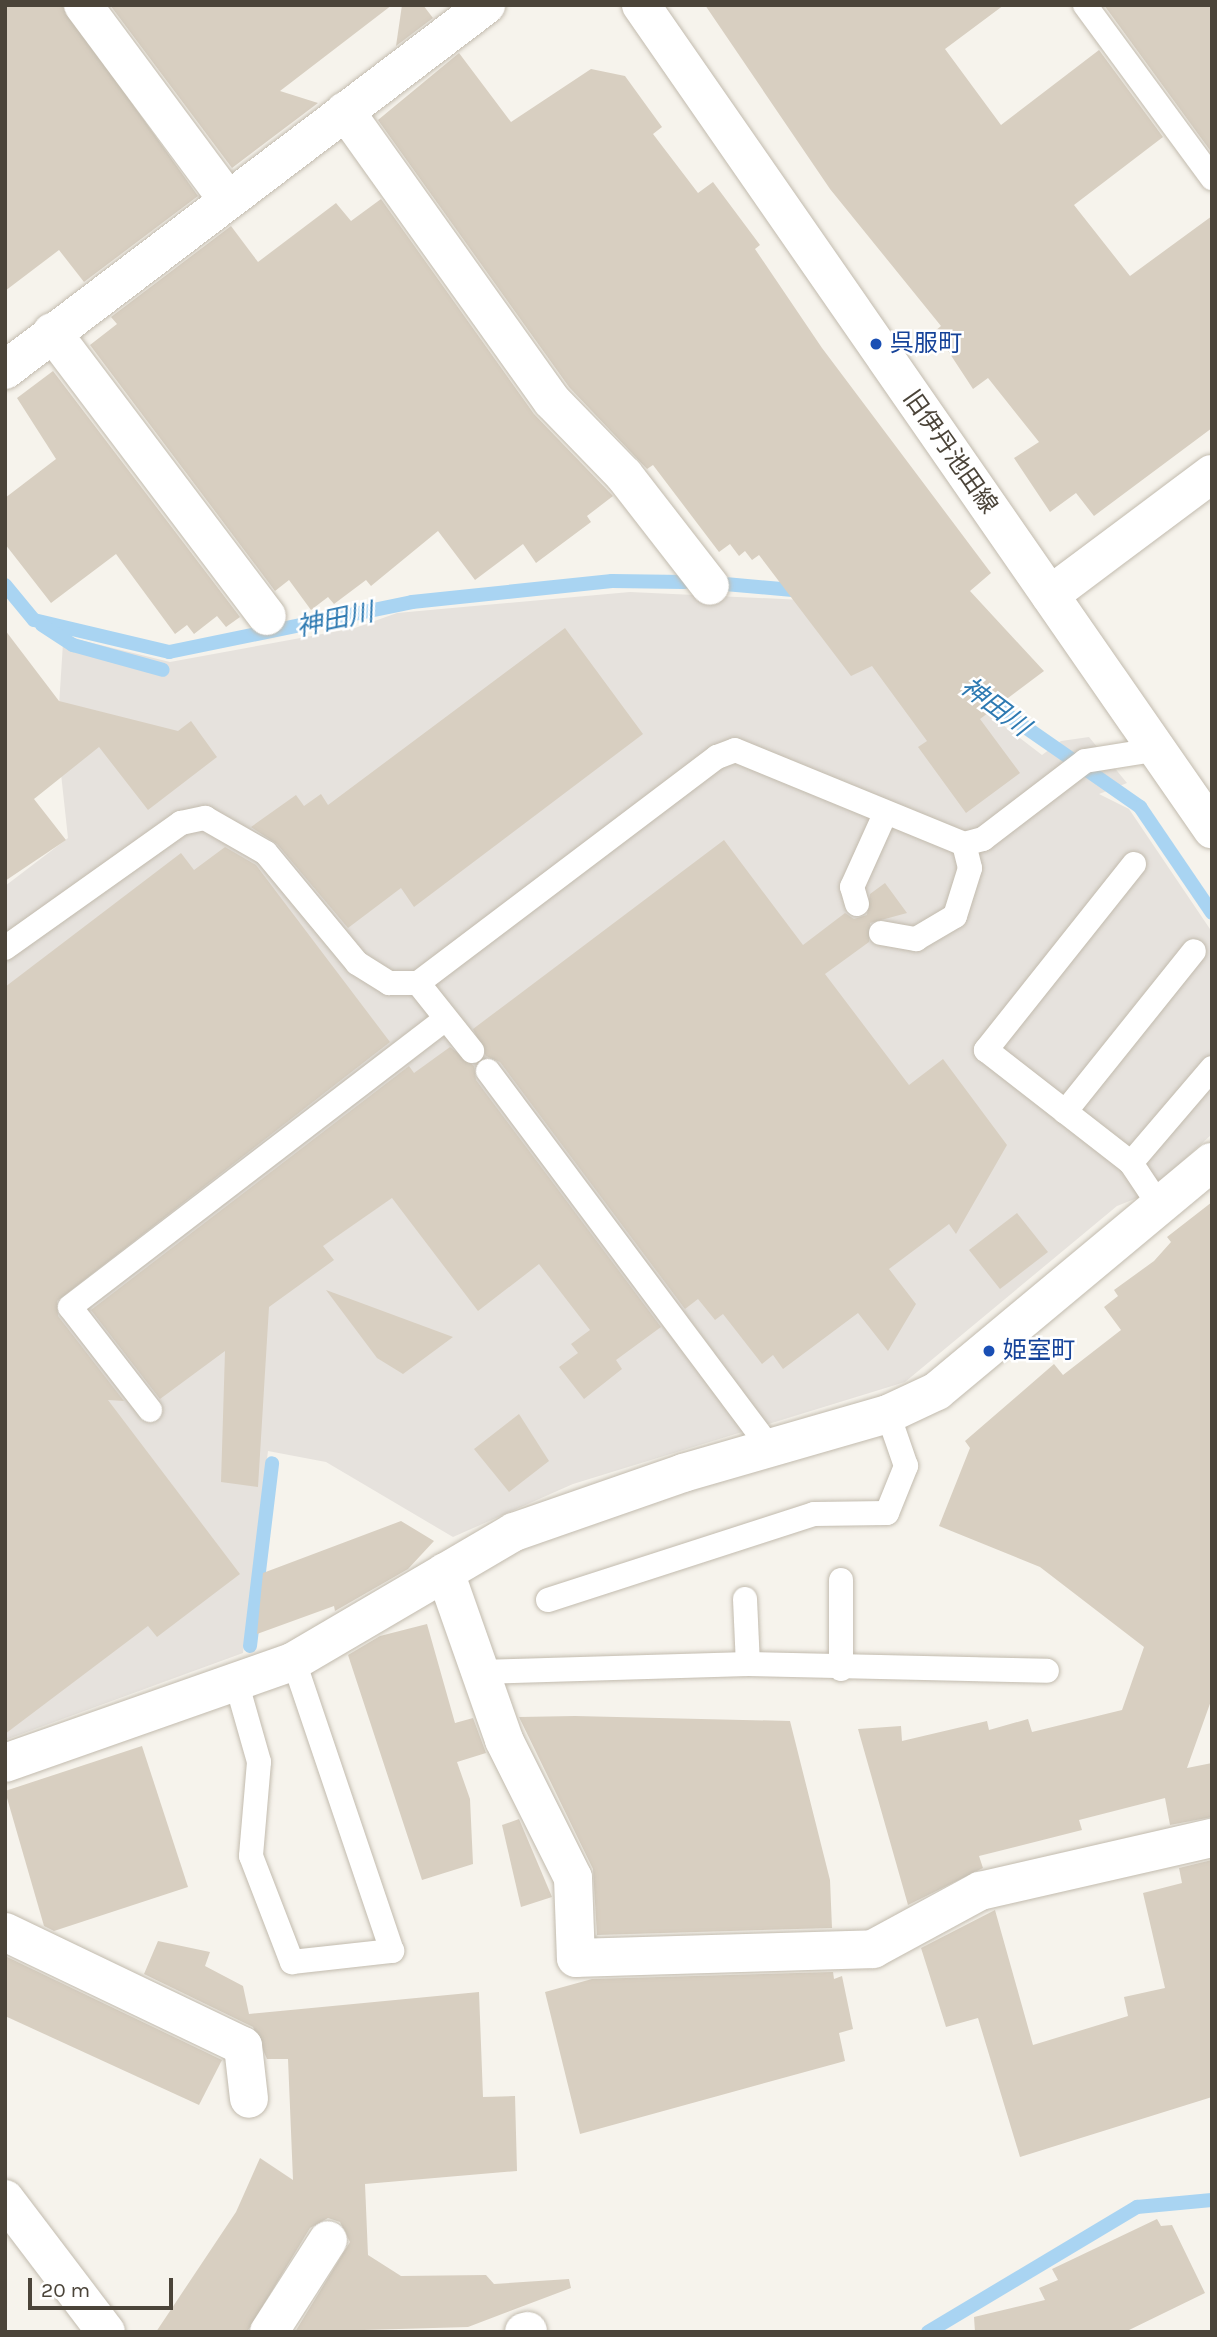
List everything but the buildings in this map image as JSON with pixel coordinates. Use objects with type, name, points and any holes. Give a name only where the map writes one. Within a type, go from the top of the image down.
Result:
[{"type":"street","points":[[83,5],[228,200]]},
{"type":"street","points":[[5,370],[486,5]]},
{"type":"street","name":"旧伊丹池田線","points":[[641,5],[1050,595],[1160,749],[1212,829]]},
{"type":"street","points":[[345,111],[552,401],[624,475],[709,586]]},
{"type":"street","points":[[52,332],[267,616]]},
{"type":"street","points":[[1050,595],[1212,474]]},
{"type":"street","points":[[5,1763],[294,1661],[445,1572],[485,1545],[563,1513],[888,1414],[937,1391],[1161,1208],[1212,1162]]},
{"type":"street","points":[[445,1572],[504,1740],[573,1878],[576,1958],[873,1949],[981,1891],[1212,1838]]},
{"type":"street","points":[[5,1932],[243,2046],[249,2099]]},
{"type":"street","points":[[5,2199],[106,2332]]},
{"type":"street","points":[[269,2332],[328,2241]]},
{"type":"lane","points":[[1085,5],[1212,178]]},
{"type":"lane","points":[[5,948],[181,823],[205,818],[266,853],[357,963],[389,983],[418,983],[717,757],[735,750],[885,814],[964,844],[983,839],[1085,761],[1160,749]]},
{"type":"lane","points":[[857,904],[852,887],[885,814]]},
{"type":"lane","points":[[881,933],[916,939],[955,916],[970,868],[964,844]]},
{"type":"lane","points":[[1134,864],[986,1050],[1131,1163],[1161,1208]]},
{"type":"lane","points":[[1065,1112],[1194,951]]},
{"type":"lane","points":[[418,983],[444,1020],[472,1051]]},
{"type":"lane","points":[[150,1410],[70,1307],[444,1020]]},
{"type":"lane","points":[[1131,1163],[1212,1068]]},
{"type":"lane","points":[[488,1071],[770,1448]]},
{"type":"lane","points":[[548,1600],[814,1514],[887,1513],[906,1466],[888,1414]]},
{"type":"lane","points":[[841,1580],[841,1669]]},
{"type":"lane","points":[[745,1599],[748,1664]]},
{"type":"lane","points":[[236,1681],[259,1762],[251,1856],[292,1962],[393,1951],[294,1661]]},
{"type":"lane","points":[[480,1672],[748,1664],[841,1669],[1048,1671]]},
{"type":"shaded area","points":[[630,592],[803,600],[986,712],[1042,755],[1061,741],[1089,737],[1127,783],[1099,794],[1129,809],[1212,932],[1212,1134],[1147,1194],[1117,1206],[905,1382],[573,1484],[453,1537],[326,1462],[268,1451],[243,1653],[5,1740],[5,886],[68,838],[57,737],[63,643],[79,652],[80,640],[170,662],[355,628],[397,613]]},
{"type":"waterway","name":"神田川","points":[[5,585],[34,620],[169,652],[412,602],[612,581],[685,582]]},
{"type":"waterway","name":"神田川","points":[[725,584],[804,591]]},
{"type":"waterway","points":[[42,625],[73,645],[163,670]]},
{"type":"waterway","name":"神田川","points":[[982,697],[1140,807],[1212,913]]},
{"type":"waterway","points":[[250,1646],[272,1463]]},
{"type":"waterway","points":[[928,2332],[1137,2207],[1212,2200]]},
{"type":"place","name":"呉服町","points":[[876,344]]},
{"type":"place","name":"姫室町","points":[[989,1351]]}]
